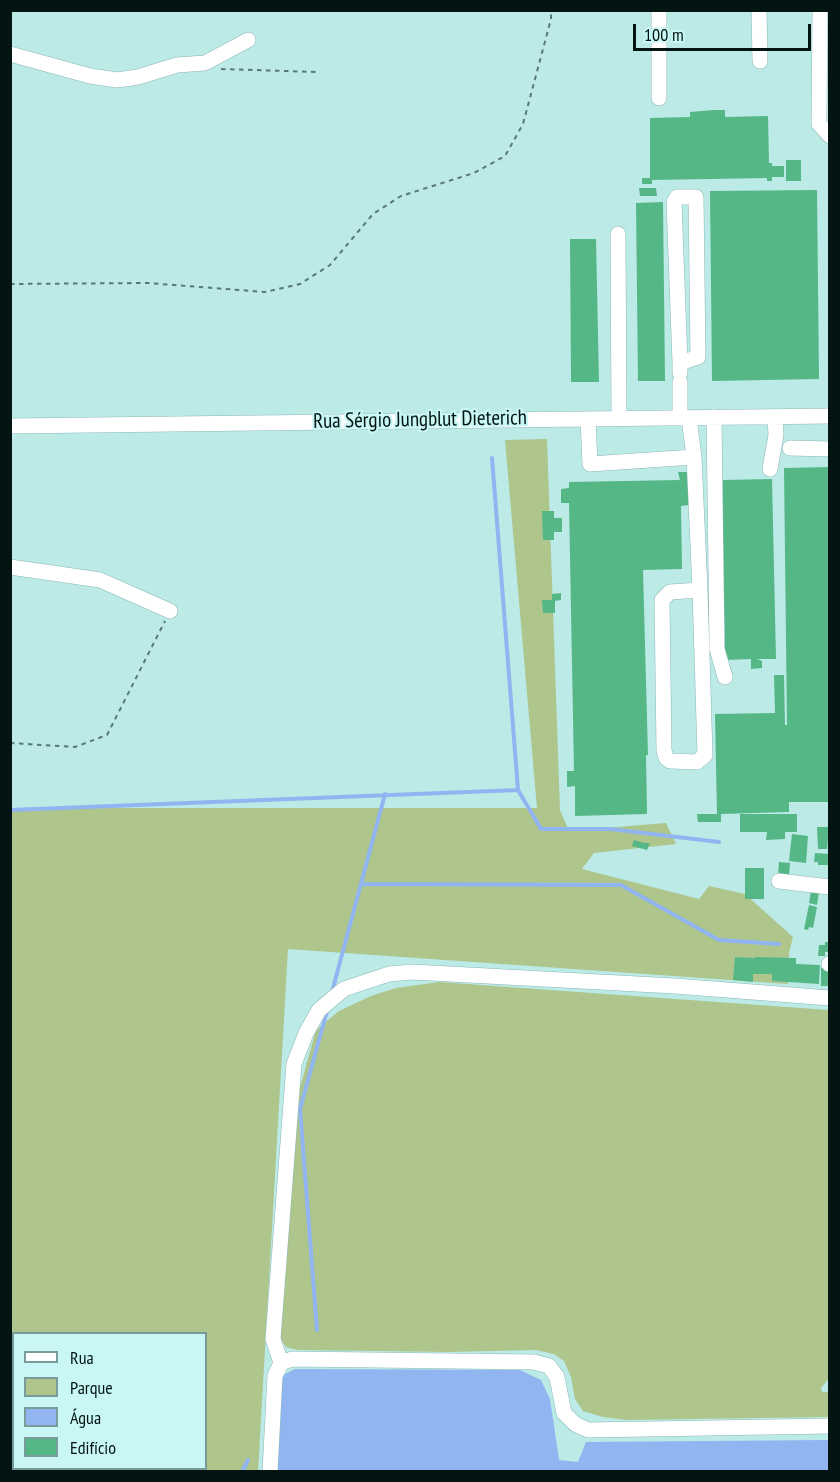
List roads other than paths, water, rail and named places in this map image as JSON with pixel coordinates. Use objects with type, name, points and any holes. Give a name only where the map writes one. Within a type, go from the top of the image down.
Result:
[{"type":"street","points":[[658,10],[659,98]]},
{"type":"street","points":[[759,10],[760,62]]},
{"type":"street","points":[[820,10],[819,124],[830,136]]},
{"type":"street","points":[[10,54],[90,76],[117,80],[138,77],[177,65],[205,63],[248,40]]},
{"type":"street","points":[[680,372],[698,357],[696,197],[677,197],[674,202],[680,372],[684,418],[694,457],[700,590],[705,755],[697,762],[670,761],[666,758],[664,750],[662,600],[670,591],[700,590]]},
{"type":"street","points":[[618,234],[619,418]]},
{"type":"street","name":"Rua Sérgio Jungblut Dieterich","points":[[10,426],[830,416]]},
{"type":"street","points":[[714,417],[717,649],[725,677]]},
{"type":"street","points":[[770,469],[776,435],[775,417]]},
{"type":"street","points":[[588,418],[590,464],[694,457]]},
{"type":"street","points":[[790,448],[830,449]]},
{"type":"street","points":[[10,567],[100,580],[170,611]]},
{"type":"street","points":[[779,881],[830,887]]},
{"type":"street","points":[[270,1472],[275,1376],[281,1363],[273,1339],[294,1064],[306,1033],[319,1010],[344,989],[367,980],[412,972],[675,986],[830,998]]},
{"type":"street","points":[[281,1363],[292,1359],[534,1362],[549,1366],[557,1377],[564,1413],[575,1424],[588,1430],[830,1426]]},
{"type":"water","points":[[295,1369],[520,1370],[541,1380],[550,1399],[559,1460],[578,1462],[586,1442],[829,1440],[829,1471],[272,1472],[283,1375]]},
{"type":"waterway","points":[[10,810],[518,790],[492,458]]},
{"type":"waterway","points":[[518,790],[541,829],[610,829],[719,842]]},
{"type":"waterway","points":[[332,992],[385,794]]},
{"type":"waterway","points":[[361,884],[621,885],[719,940],[779,944]]},
{"type":"waterway","points":[[317,1330],[300,1109],[327,1011]]},
{"type":"waterway","points":[[242,1472],[248,1460]]}]
